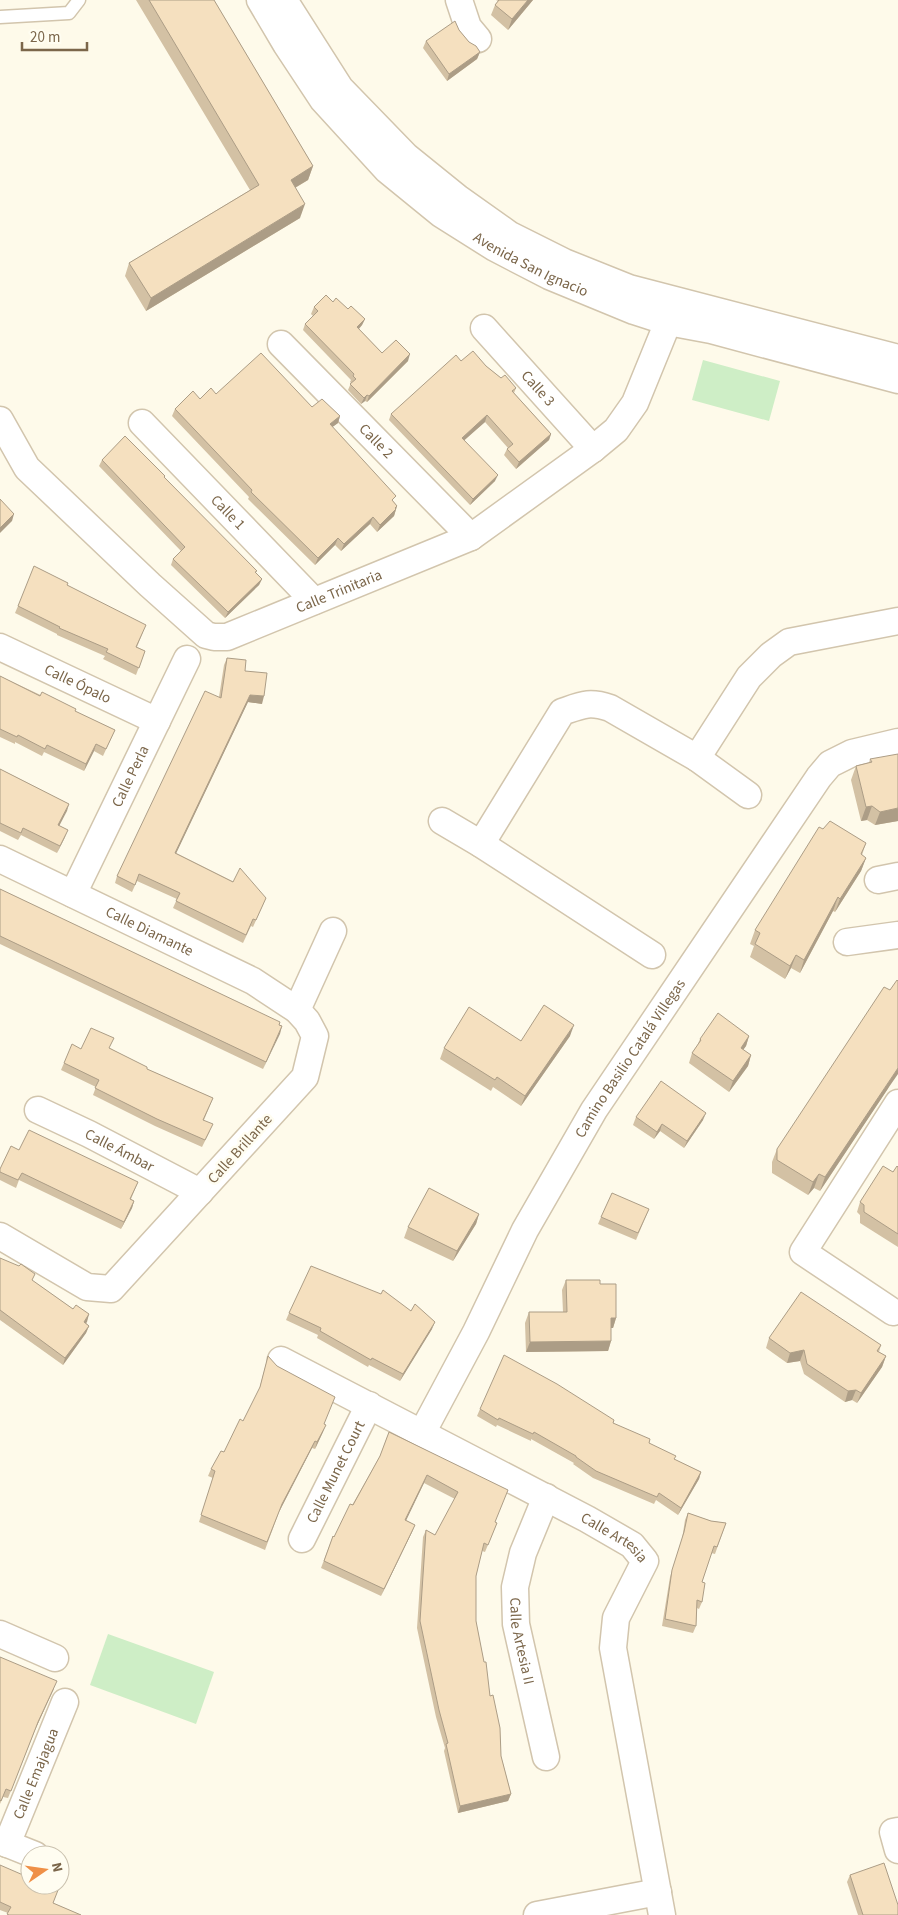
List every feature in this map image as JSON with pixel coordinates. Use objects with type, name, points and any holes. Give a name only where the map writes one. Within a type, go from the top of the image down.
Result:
[{"type":"street","name":"Avenida San Ignacio","points":[[260,0],[323,100],[387,170],[441,214],[494,248],[549,276],[611,302],[668,322],[711,330],[898,380]]},
{"type":"street","name":"Avenida San Ignacio","points":[[284,0],[340,88],[406,156],[458,198],[510,235],[564,262],[629,288],[898,358]]},
{"type":"street","points":[[459,0],[468,27],[478,39]]},
{"type":"street","name":"Calle Trinitaria","points":[[0,420],[27,468],[150,585],[206,635],[214,638],[227,637],[471,537],[593,449],[616,430],[635,402],[668,322]]},
{"type":"street","name":"Calle 3","points":[[484,328],[593,449]]},
{"type":"street","name":"Calle 2","points":[[281,344],[471,537]]},
{"type":"street","name":"Calle 1","points":[[142,423],[314,601]]},
{"type":"street","points":[[697,758],[749,677],[771,655],[789,642],[898,621]]},
{"type":"street","name":"Calle Ópalo","points":[[0,647],[157,721]]},
{"type":"street","name":"Calle Perla","points":[[73,894],[186,659]]},
{"type":"street","points":[[481,844],[562,712],[580,705],[595,703],[610,708],[697,758],[748,794]]},
{"type":"street","name":"Camino Basilio Catalá Villegas","points":[[422,1433],[476,1332],[525,1230],[594,1110],[819,777],[830,764],[852,753],[898,742]]},
{"type":"street","points":[[442,821],[481,844],[652,955]]},
{"type":"street","name":"Calle Diamante","points":[[0,859],[253,981],[302,1015]]},
{"type":"street","points":[[302,1015],[333,931]]},
{"type":"street","points":[[847,942],[898,935]]},
{"type":"street","name":"Calle Brillante","points":[[0,1236],[87,1287],[111,1289],[305,1078],[315,1036],[302,1015]]},
{"type":"street","points":[[892,1312],[802,1252],[898,1103]]},
{"type":"street","name":"Calle Ámbar","points":[[38,1110],[89,1134],[200,1192]]},
{"type":"street","name":"Calle Artesia","points":[[281,1360],[546,1497],[632,1545],[646,1561],[616,1618],[613,1648],[660,1903]]},
{"type":"street","name":"Calle Munet Court","points":[[302,1539],[369,1405]]},
{"type":"street","name":"Calle Artesia II","points":[[546,1497],[523,1553],[515,1587],[516,1624],[546,1757]]},
{"type":"street","points":[[0,1634],[55,1658]]},
{"type":"street","name":"Calle Emajagua","points":[[20,1849],[3,1843],[65,1702]]},
{"type":"street","points":[[898,1832],[893,1832],[898,1850]]},
{"type":"street","points":[[537,1915],[660,1903]]},
{"type":"lane","points":[[0,17],[69,13],[79,0]]},
{"type":"green space","points":[[703,360],[780,381],[769,421],[692,400]]},
{"type":"green space","points":[[108,1634],[214,1672],[196,1724],[90,1685]]},
{"type":"building","points":[[149,0],[214,0],[313,166],[291,180],[305,204],[151,298],[129,263],[259,185]]},
{"type":"building","points":[[499,0],[528,0],[512,19],[495,5]]},
{"type":"building","points":[[455,21],[459,30],[480,52],[449,74],[426,41]]},
{"type":"building","points":[[326,295],[333,302],[336,298],[348,309],[351,306],[365,319],[357,327],[382,353],[396,340],[410,354],[369,396],[367,395],[364,398],[350,384],[356,379],[353,376],[354,374],[305,324],[318,311],[314,307]]},
{"type":"building","points":[[473,351],[486,366],[501,378],[505,375],[516,388],[512,391],[551,434],[519,462],[507,449],[513,444],[487,415],[462,438],[498,475],[473,499],[391,414],[456,355],[461,361]]},
{"type":"building","points":[[261,353],[312,407],[322,399],[340,416],[330,424],[396,496],[392,500],[397,506],[396,509],[380,525],[373,517],[344,544],[338,538],[318,558],[251,492],[252,490],[175,409],[193,391],[200,399],[211,388],[216,394]]},
{"type":"building","points":[[125,436],[257,571],[255,572],[262,579],[228,612],[173,559],[185,547],[102,460]]},
{"type":"building","points":[[0,499],[14,514],[0,528]]},
{"type":"building","points":[[34,566],[146,625],[136,647],[145,651],[139,668],[106,652],[108,649],[59,628],[18,606]]},
{"type":"building","points":[[227,658],[246,660],[245,671],[267,673],[264,696],[250,695],[175,853],[233,882],[240,868],[266,898],[256,920],[253,919],[246,935],[176,901],[180,893],[139,874],[135,885],[117,876],[205,691],[221,698]]},
{"type":"building","points":[[0,676],[40,696],[42,692],[76,709],[75,711],[115,730],[106,749],[96,744],[86,764],[47,745],[45,749],[18,735],[17,737],[0,729]]},
{"type":"building","points":[[898,754],[898,808],[880,812],[872,806],[866,807],[856,766],[872,762],[870,759]]},
{"type":"building","points":[[0,769],[69,804],[58,825],[68,830],[60,846],[23,828],[21,833],[0,823]]},
{"type":"building","points":[[830,821],[866,843],[861,854],[866,858],[840,899],[838,897],[804,960],[796,955],[790,966],[755,944],[760,933],[755,930],[819,827],[823,829]]},
{"type":"building","points":[[0,889],[280,1022],[279,1025],[282,1026],[266,1062],[0,936]]},
{"type":"building","points":[[897,980],[898,1068],[825,1177],[819,1174],[813,1182],[777,1160],[777,1149],[884,987],[890,990]]},
{"type":"building","points":[[544,1005],[574,1025],[525,1096],[497,1077],[495,1080],[444,1048],[469,1007],[521,1041]]},
{"type":"building","points":[[718,1013],[749,1036],[741,1048],[751,1055],[733,1081],[692,1053]]},
{"type":"building","points":[[91,1028],[114,1038],[109,1048],[147,1067],[147,1069],[213,1098],[203,1120],[213,1124],[205,1140],[157,1119],[95,1088],[99,1080],[64,1063],[72,1044],[81,1049]]},
{"type":"building","points":[[661,1081],[706,1113],[687,1141],[662,1124],[657,1132],[636,1117]]},
{"type":"building","points":[[29,1130],[138,1182],[130,1199],[134,1201],[124,1222],[22,1173],[18,1180],[0,1172],[11,1146],[19,1150]]},
{"type":"building","points":[[883,1166],[893,1172],[898,1167],[898,1234],[864,1212],[864,1205],[860,1202]]},
{"type":"building","points":[[429,1188],[479,1214],[457,1251],[408,1227]]},
{"type":"building","points":[[612,1193],[649,1209],[638,1233],[601,1217]]},
{"type":"building","points":[[0,1258],[19,1266],[21,1264],[35,1274],[32,1280],[73,1309],[76,1305],[89,1314],[84,1322],[89,1326],[65,1358],[0,1310]]},
{"type":"building","points":[[311,1266],[381,1294],[383,1290],[411,1311],[415,1304],[435,1322],[403,1374],[372,1358],[371,1360],[320,1331],[321,1328],[289,1313]]},
{"type":"building","points":[[566,1280],[600,1280],[600,1284],[616,1284],[616,1318],[611,1318],[611,1341],[530,1342],[529,1312],[567,1312]]},
{"type":"building","points":[[801,1292],[881,1345],[877,1351],[886,1356],[861,1393],[856,1390],[848,1391],[807,1364],[804,1350],[790,1353],[769,1338]]},
{"type":"building","points":[[504,1355],[557,1384],[614,1420],[613,1423],[650,1439],[649,1443],[676,1456],[674,1459],[701,1472],[681,1508],[659,1493],[657,1497],[596,1471],[576,1456],[534,1432],[533,1434],[499,1418],[498,1420],[480,1409]]},
{"type":"building","points":[[268,1356],[277,1366],[335,1397],[324,1424],[326,1425],[317,1442],[315,1441],[282,1504],[267,1542],[201,1515],[215,1471],[211,1469],[221,1451],[224,1452],[240,1419],[243,1421],[260,1387]]},
{"type":"building","points":[[389,1432],[508,1490],[488,1545],[484,1543],[476,1576],[476,1621],[484,1662],[486,1662],[490,1696],[493,1695],[500,1728],[501,1756],[511,1794],[460,1806],[446,1744],[448,1743],[420,1621],[426,1530],[435,1535],[458,1492],[427,1475],[405,1520],[415,1525],[384,1589],[324,1561],[333,1536],[350,1504],[353,1505],[380,1456]]},
{"type":"building","points":[[688,1513],[711,1521],[726,1523],[717,1547],[714,1546],[702,1582],[705,1583],[702,1602],[697,1600],[696,1626],[665,1619],[672,1570]]},
{"type":"building","points":[[0,1657],[57,1681],[38,1722],[11,1791],[6,1789],[1,1801],[0,1800]]},
{"type":"building","points":[[884,1863],[898,1905],[898,1915],[863,1915],[850,1875]]},
{"type":"building","points":[[0,1865],[20,1874],[20,1895],[56,1895],[53,1903],[81,1915],[9,1915],[7,1914],[11,1907],[0,1902]]}]
